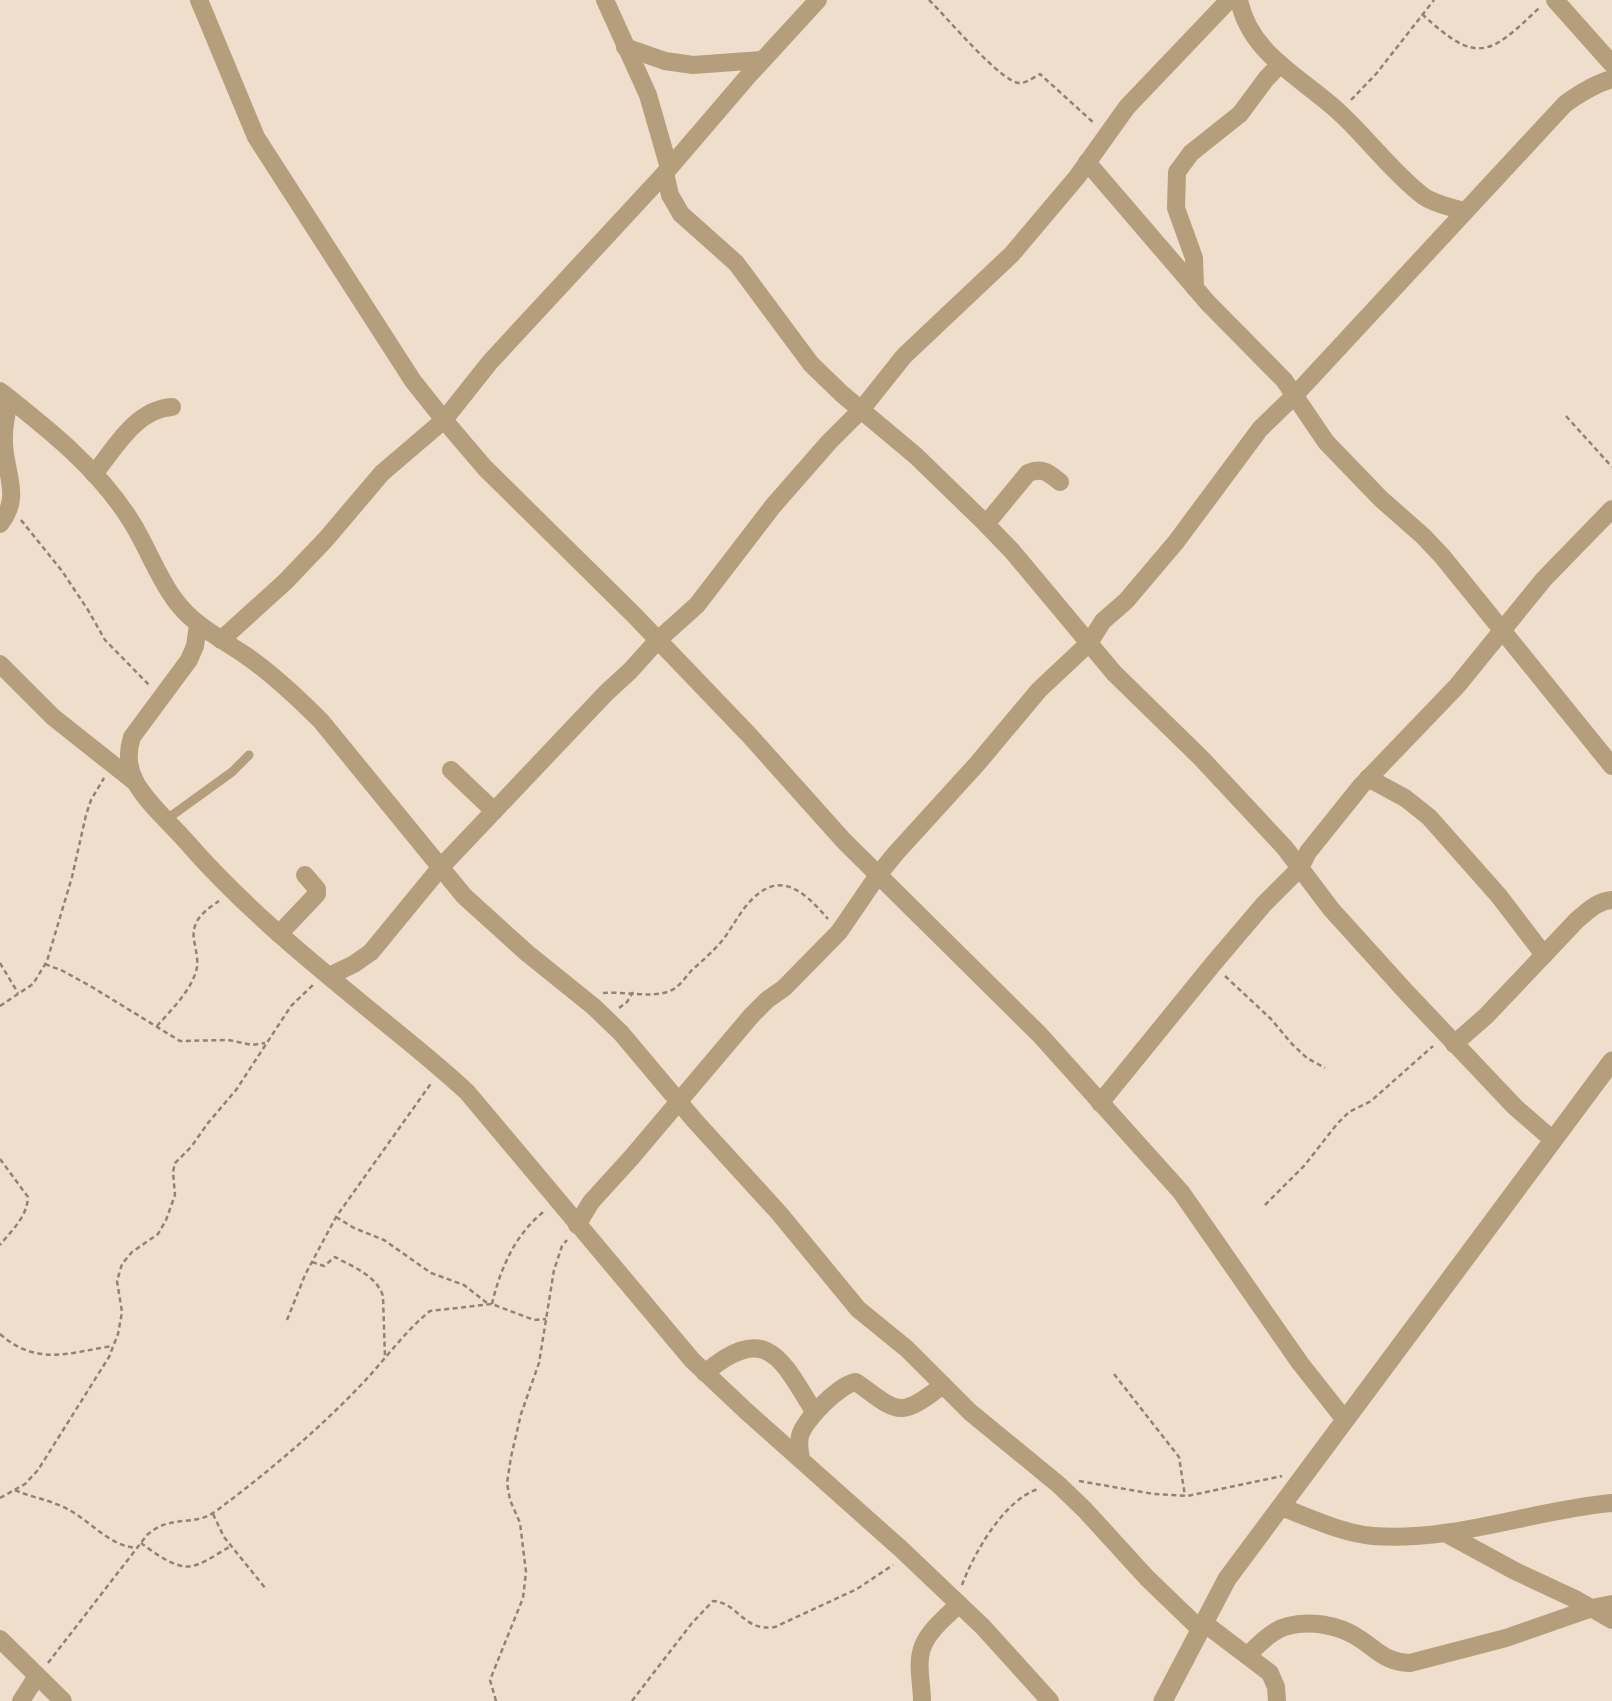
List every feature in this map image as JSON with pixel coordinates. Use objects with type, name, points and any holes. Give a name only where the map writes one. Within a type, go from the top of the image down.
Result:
[{"type":"street","points":[[199,0],[256,137],[413,381],[444,420],[485,468],[750,736],[835,831],[1040,1035],[1181,1192],[1300,1363],[1345,1420]]},
{"type":"street","points":[[605,0],[648,95],[667,170],[670,195],[681,214],[736,262],[811,364],[916,456],[1012,551],[1114,673],[1202,759],[1284,848],[1331,909],[1450,1039],[1515,1107],[1553,1140]]},
{"type":"street","points":[[221,640],[286,581],[390,465],[444,420],[490,362],[667,170],[818,0]]},
{"type":"street","points":[[329,977],[354,964],[371,951],[440,868],[607,692],[697,605],[773,506],[861,410],[904,356],[1012,254],[1077,177],[1106,134],[1142,91],[1229,0]]},
{"type":"street","points":[[1239,0],[1241,10],[1257,42],[1280,64],[1339,111],[1388,164],[1426,198],[1463,212]]},
{"type":"street","points":[[1549,3],[1612,64]]},
{"type":"street","points":[[625,47],[665,61],[693,65],[762,60]]},
{"type":"street","points":[[1195,288],[1194,258],[1177,208],[1177,172],[1191,153],[1240,114],[1280,64]]},
{"type":"street","points":[[579,1227],[591,1202],[752,1015],[784,988],[839,932],[878,875],[1040,690],[1089,643],[1103,621],[1126,601],[1175,542],[1260,429],[1295,395],[1565,104],[1579,93],[1612,79]]},
{"type":"street","points":[[1087,162],[1154,243],[1295,395],[1326,443],[1381,499],[1432,544],[1612,766]]},
{"type":"street","points":[[5,395],[49,429],[94,474],[130,520],[175,601],[198,625],[247,656],[321,721],[440,868],[483,914],[608,1021],[779,1213],[858,1309],[907,1349],[970,1412],[1052,1479],[1085,1510],[1147,1578],[1203,1626],[1248,1655],[1270,1673],[1276,1687],[1277,1701]]},
{"type":"street","points":[[0,524],[10,506],[13,493],[5,454],[5,395]]},
{"type":"street","points":[[94,474],[136,423],[158,408],[172,407]]},
{"type":"street","points":[[986,524],[1028,473],[1037,469],[1043,470],[1060,482]]},
{"type":"street","points":[[1100,1103],[1264,904],[1300,868],[1322,833],[1368,778],[1457,686],[1544,579],[1612,509]]},
{"type":"street","points":[[135,782],[128,752],[132,737],[189,660],[195,646],[198,625]]},
{"type":"street","points":[[0,664],[54,717],[135,782],[201,858],[279,934],[467,1092],[692,1360],[907,1555],[957,1603],[1050,1701]]},
{"type":"street","points":[[451,770],[494,811]]},
{"type":"street","points":[[1368,778],[1405,798],[1429,817],[1513,912],[1544,955]]},
{"type":"street","points":[[279,934],[317,894],[317,890],[305,875]]},
{"type":"street","points":[[1450,1039],[1486,1016],[1592,906],[1612,900]]},
{"type":"street","points":[[1163,1701],[1227,1579],[1612,1061]]},
{"type":"street","points":[[705,1373],[736,1351],[747,1348],[769,1351],[780,1359],[815,1413]]},
{"type":"street","points":[[800,1459],[800,1435],[815,1413],[852,1382],[897,1409],[921,1402],[943,1385]]},
{"type":"street","points":[[1281,1507],[1341,1530],[1372,1536],[1447,1534],[1584,1505],[1612,1503]]},
{"type":"street","points":[[1447,1534],[1612,1620]]},
{"type":"street","points":[[922,1701],[923,1645],[957,1603]]},
{"type":"street","points":[[1248,1655],[1269,1636],[1287,1626],[1310,1624],[1334,1626],[1355,1636],[1394,1662],[1410,1663],[1506,1638],[1592,1608],[1612,1604]]},
{"type":"street","points":[[0,1639],[63,1701]]},
{"type":"street","points":[[21,1701],[37,1676]]},
{"type":"lane","points":[[167,819],[232,772],[249,755]]},
{"type":"path","points":[[929,0],[1010,80],[1021,83],[1040,74],[1044,76],[1106,134]]},
{"type":"path","points":[[1339,111],[1376,74],[1434,0]]},
{"type":"path","points":[[1422,14],[1452,40],[1479,50],[1499,44],[1549,3]]},
{"type":"path","points":[[1566,416],[1612,467]]},
{"type":"path","points":[[10,506],[62,571],[104,640],[163,697]]},
{"type":"path","points":[[0,1006],[36,980],[45,964],[72,877],[88,807],[99,785],[115,765]]},
{"type":"path","points":[[581,997],[595,993],[667,992],[678,986],[718,946],[747,905],[758,894],[773,887],[793,887],[809,897],[839,932]]},
{"type":"path","points":[[156,1027],[192,980],[197,966],[193,937],[195,921],[233,890]]},
{"type":"path","points":[[0,963],[19,994]]},
{"type":"path","points":[[45,964],[92,987],[180,1041],[228,1040],[252,1045],[265,1043]]},
{"type":"path","points":[[1213,964],[1271,1019],[1307,1058],[1325,1068]]},
{"type":"path","points":[[0,1498],[15,1490],[38,1470],[80,1406],[113,1346],[122,1312],[117,1281],[122,1264],[132,1252],[158,1234],[166,1220],[175,1195],[175,1163],[236,1090],[297,998],[312,985],[329,977]]},
{"type":"path","points":[[608,1021],[633,992]]},
{"type":"path","points":[[1265,1205],[1304,1166],[1336,1124],[1349,1112],[1371,1101],[1450,1039]]},
{"type":"path","points":[[287,1320],[312,1262],[336,1217],[441,1068]]},
{"type":"path","points":[[0,1158],[29,1197],[28,1208],[0,1245]]},
{"type":"path","points":[[490,1304],[497,1279],[514,1244],[538,1216],[558,1203]]},
{"type":"path","points":[[336,1217],[354,1228],[384,1240],[442,1279],[464,1285],[490,1304],[534,1320],[546,1319]]},
{"type":"path","points":[[496,1701],[490,1680],[523,1598],[526,1572],[520,1523],[510,1500],[508,1483],[522,1415],[539,1363],[550,1288],[558,1256],[562,1246],[579,1227]]},
{"type":"path","points":[[312,1262],[324,1266],[335,1257],[365,1274],[380,1289],[383,1296],[385,1358]]},
{"type":"path","points":[[37,1676],[157,1526],[213,1514],[311,1434],[430,1311],[490,1304]]},
{"type":"path","points":[[0,1334],[16,1346],[56,1356],[113,1346]]},
{"type":"path","points":[[1114,1374],[1179,1457],[1185,1496]]},
{"type":"path","points":[[957,1603],[967,1572],[1001,1516],[1052,1479],[1185,1496],[1283,1476]]},
{"type":"path","points":[[15,1490],[62,1506],[107,1538],[127,1547],[137,1548]]},
{"type":"path","points":[[213,1514],[231,1546],[266,1589]]},
{"type":"path","points":[[141,1543],[167,1560],[188,1567],[196,1566],[231,1546]]},
{"type":"path","points":[[632,1701],[692,1623],[713,1601],[722,1602],[752,1626],[762,1629],[775,1627],[857,1589],[907,1555]]}]
